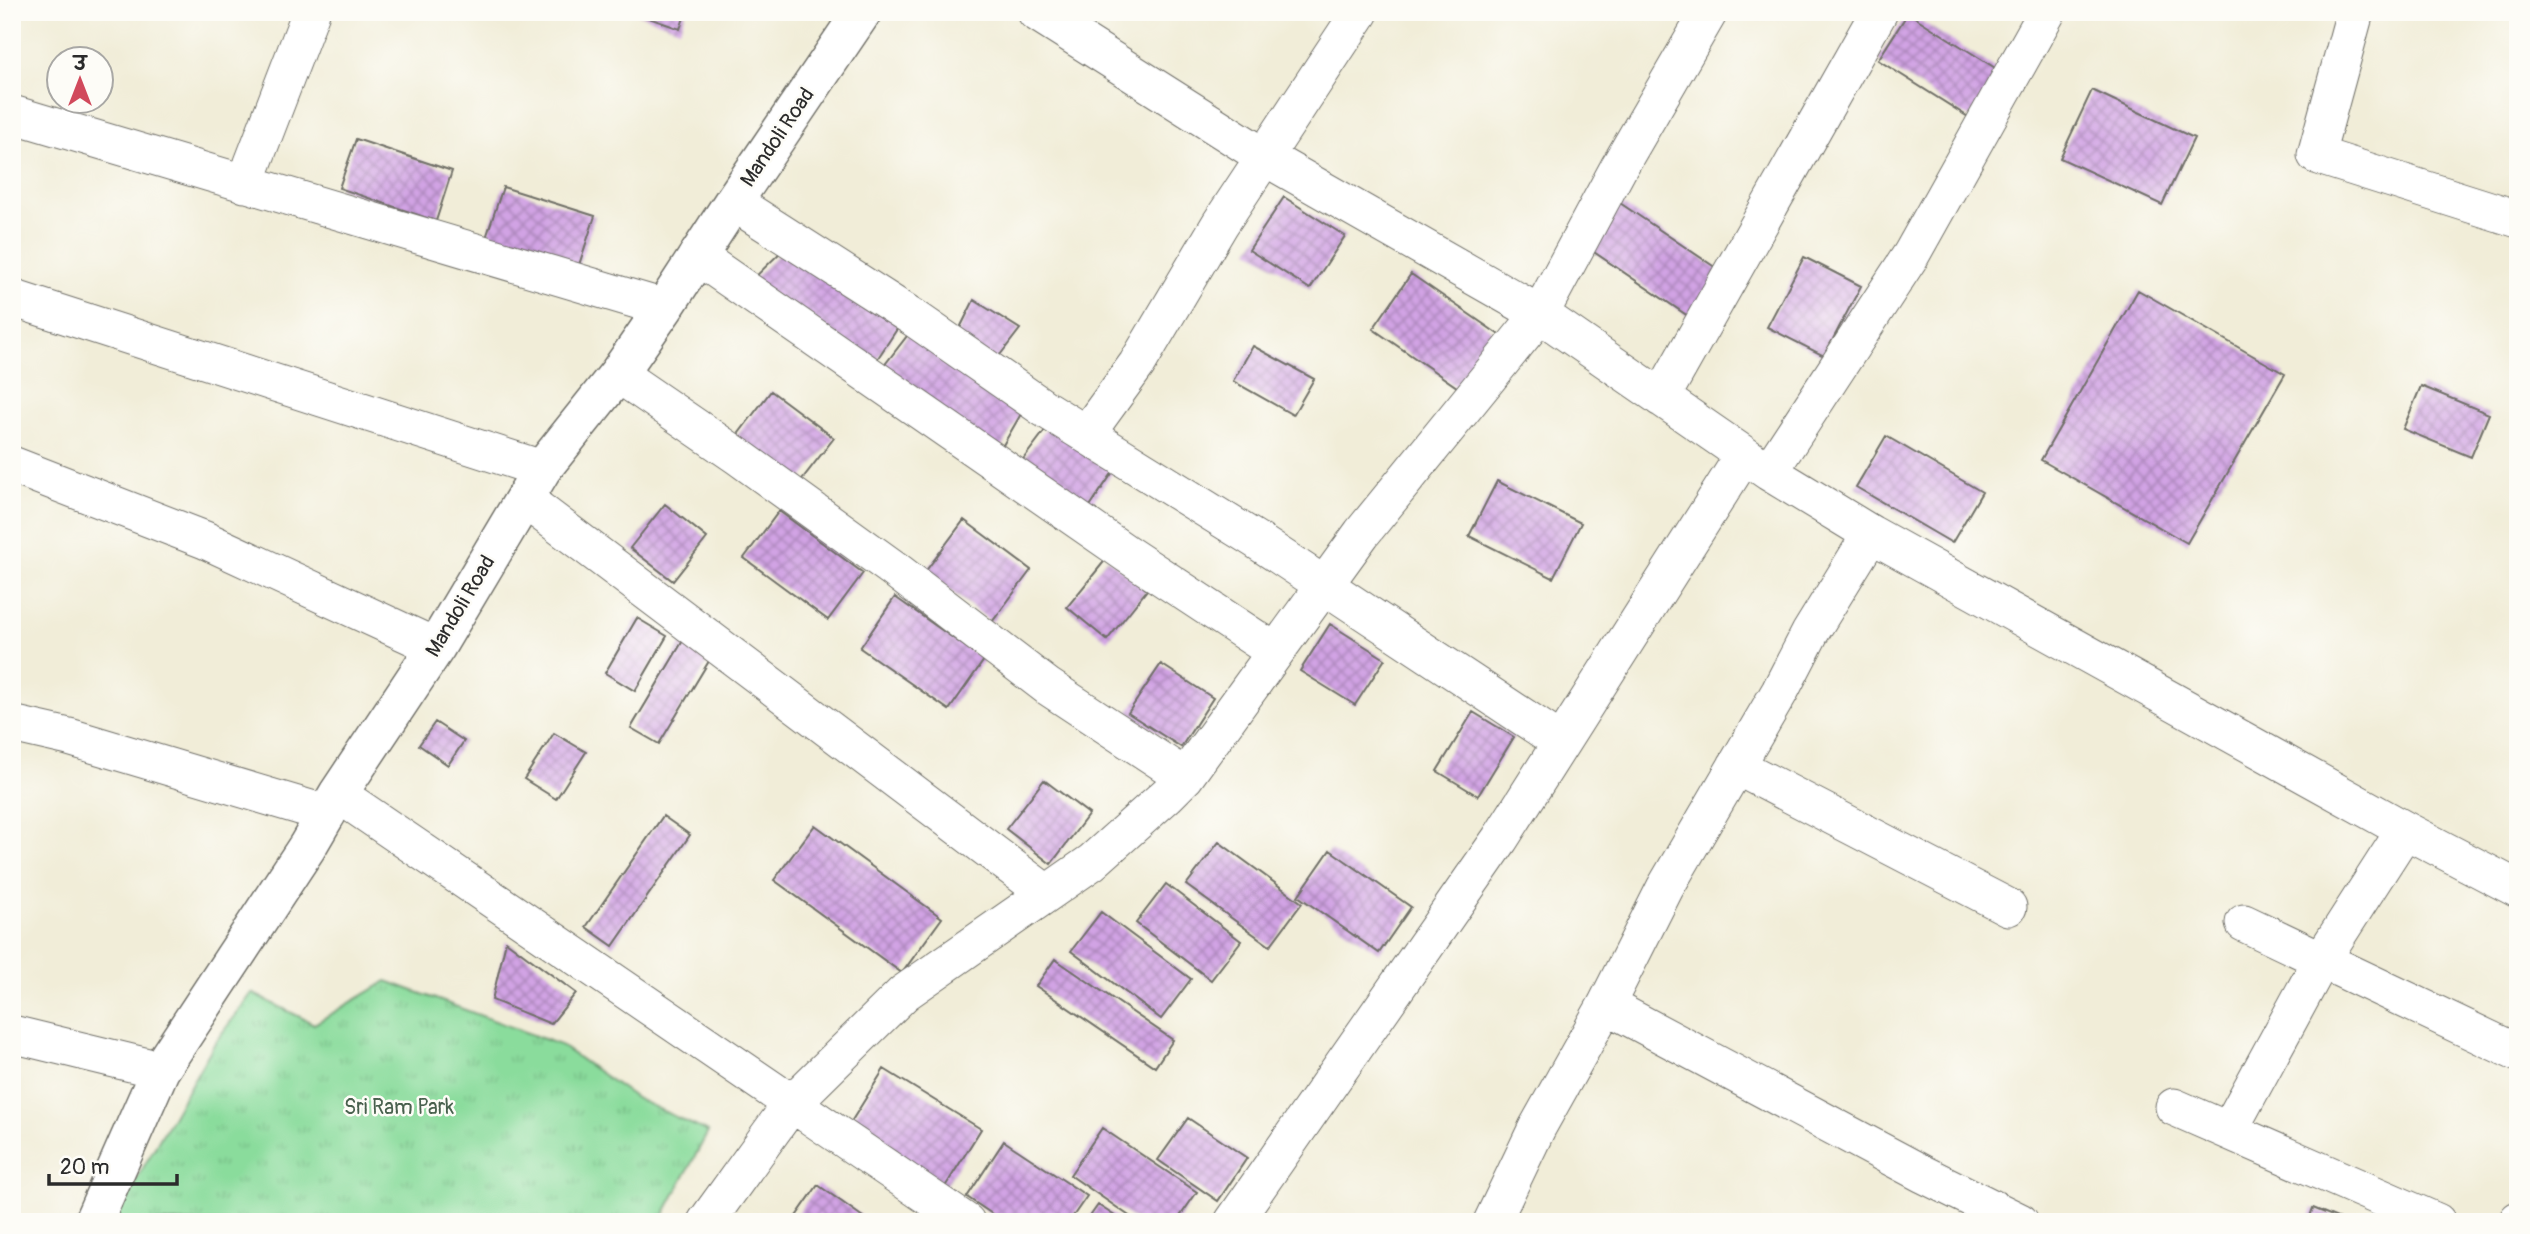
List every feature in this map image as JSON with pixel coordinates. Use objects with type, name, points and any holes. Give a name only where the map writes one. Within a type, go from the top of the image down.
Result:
[{"type":"street","points":[[245,184],[311,12]]},
{"type":"street","name":"Mandoli Road","points":[[93,1222],[160,1070],[436,647],[533,484],[618,374],[862,12]]},
{"type":"street","points":[[1037,12],[1263,156],[1540,314],[1757,463],[1871,534],[2406,830],[2518,889]]},
{"type":"street","points":[[1087,433],[1137,364],[1220,223],[1360,12]]},
{"type":"street","points":[[706,1222],[792,1103],[904,993],[1092,862],[1185,777],[1362,533],[1540,314],[1619,167],[1709,12]]},
{"type":"street","points":[[1661,398],[1879,12]]},
{"type":"street","points":[[1233,1222],[1500,839],[1561,742],[1757,463],[1911,255],[2048,12]]},
{"type":"street","points":[[2355,12],[2316,155],[2518,219]]},
{"type":"street","points":[[12,114],[664,308]]},
{"type":"street","points":[[733,202],[914,318],[1045,409],[1256,540],[1561,742]]},
{"type":"street","points":[[697,256],[1127,554],[1274,652]]},
{"type":"street","points":[[12,298],[533,484],[1046,893]]},
{"type":"street","points":[[618,374],[894,569],[1047,686],[1185,777]]},
{"type":"street","points":[[12,465],[205,540],[436,647]]},
{"type":"street","points":[[1492,1222],[1537,1128],[1606,1006],[1665,888],[1810,633],[1871,534]]},
{"type":"street","points":[[12,724],[333,804],[792,1103],[966,1222]]},
{"type":"street","points":[[1736,766],[2008,907]]},
{"type":"street","points":[[2229,1130],[2322,959],[2406,830]]},
{"type":"street","points":[[2244,923],[2518,1053]]},
{"type":"street","points":[[1606,1006],[1923,1174],[2020,1222]]},
{"type":"street","points":[[12,1034],[160,1070]]},
{"type":"street","points":[[2174,1107],[2437,1222]]},
{"type":"green space","name":"Sri Ram Park","points":[[387,981],[560,1045],[637,1099],[708,1132],[660,1222],[112,1222],[214,1044],[252,993],[314,1024]]},
{"type":"building","points":[[632,12],[686,12],[680,29]]},
{"type":"building","points":[[1908,13],[2000,71],[1970,118],[1878,60]]},
{"type":"building","points":[[2092,90],[2194,138],[2162,205],[2060,158]]},
{"type":"building","points":[[356,139],[452,171],[436,221],[339,188]]},
{"type":"building","points":[[503,187],[595,216],[578,268],[486,238]]},
{"type":"building","points":[[1284,197],[1345,236],[1310,289],[1249,250]]},
{"type":"building","points":[[1617,201],[1722,272],[1691,318],[1585,246]]},
{"type":"building","points":[[788,245],[905,317],[876,361],[751,281]]},
{"type":"building","points":[[1804,257],[1861,286],[1824,356],[1767,327]]},
{"type":"building","points":[[1411,274],[1508,341],[1470,396],[1373,329]]},
{"type":"building","points":[[2138,290],[2285,374],[2187,543],[2041,460]]},
{"type":"building","points":[[974,300],[1020,329],[990,368],[953,342]]},
{"type":"building","points":[[914,327],[1025,407],[999,452],[883,367]]},
{"type":"building","points":[[1253,346],[1314,379],[1293,415],[1233,381]]},
{"type":"building","points":[[2421,386],[2489,414],[2471,457],[2403,429]]},
{"type":"building","points":[[771,391],[834,438],[799,483],[736,437]]},
{"type":"building","points":[[1049,425],[1117,466],[1084,515],[1018,466]]},
{"type":"building","points":[[1886,436],[1982,492],[1952,543],[1856,487]]},
{"type":"building","points":[[1497,481],[1581,523],[1553,578],[1469,536]]},
{"type":"building","points":[[665,504],[707,538],[673,581],[630,548]]},
{"type":"building","points":[[779,511],[863,573],[828,620],[744,558]]},
{"type":"building","points":[[964,520],[1031,570],[992,622],[925,572]]},
{"type":"building","points":[[1107,558],[1147,590],[1107,640],[1067,607]]},
{"type":"building","points":[[895,597],[984,660],[949,710],[860,648]]},
{"type":"building","points":[[637,618],[667,636],[635,691],[605,673]]},
{"type":"building","points":[[1330,624],[1385,659],[1355,705],[1300,671]]},
{"type":"building","points":[[684,639],[712,656],[659,744],[631,728]]},
{"type":"building","points":[[1161,664],[1213,698],[1181,747],[1128,713]]},
{"type":"building","points":[[1473,712],[1514,737],[1478,796],[1437,771]]},
{"type":"building","points":[[435,722],[464,741],[448,765],[419,745]]},
{"type":"building","points":[[554,733],[586,752],[556,799],[524,779]]},
{"type":"building","points":[[1044,780],[1089,814],[1051,864],[1006,829]]},
{"type":"building","points":[[663,816],[690,835],[613,946],[586,927]]},
{"type":"building","points":[[815,825],[942,918],[902,973],[774,880]]},
{"type":"building","points":[[1219,842],[1302,903],[1270,946],[1186,885]]},
{"type":"building","points":[[1330,850],[1411,907],[1379,953],[1298,896]]},
{"type":"building","points":[[1166,884],[1241,941],[1211,980],[1136,923]]},
{"type":"building","points":[[1101,912],[1191,979],[1161,1019],[1071,951]]},
{"type":"building","points":[[506,941],[576,993],[551,1024],[492,1000]]},
{"type":"building","points":[[1055,959],[1173,1040],[1155,1067],[1036,986]]},
{"type":"building","points":[[884,1069],[981,1129],[943,1190],[846,1130]]},
{"type":"building","points":[[1188,1118],[1247,1158],[1218,1201],[1158,1160]]},
{"type":"building","points":[[1102,1128],[1197,1192],[1176,1222],[1138,1222],[1070,1175]]},
{"type":"building","points":[[1004,1141],[1087,1196],[1069,1222],[1004,1222],[967,1197]]},
{"type":"building","points":[[818,1185],[870,1222],[792,1222]]},
{"type":"building","points":[[1098,1205],[1124,1222],[1086,1222]]},
{"type":"building","points":[[2313,1208],[2347,1222],[2308,1222]]}]
